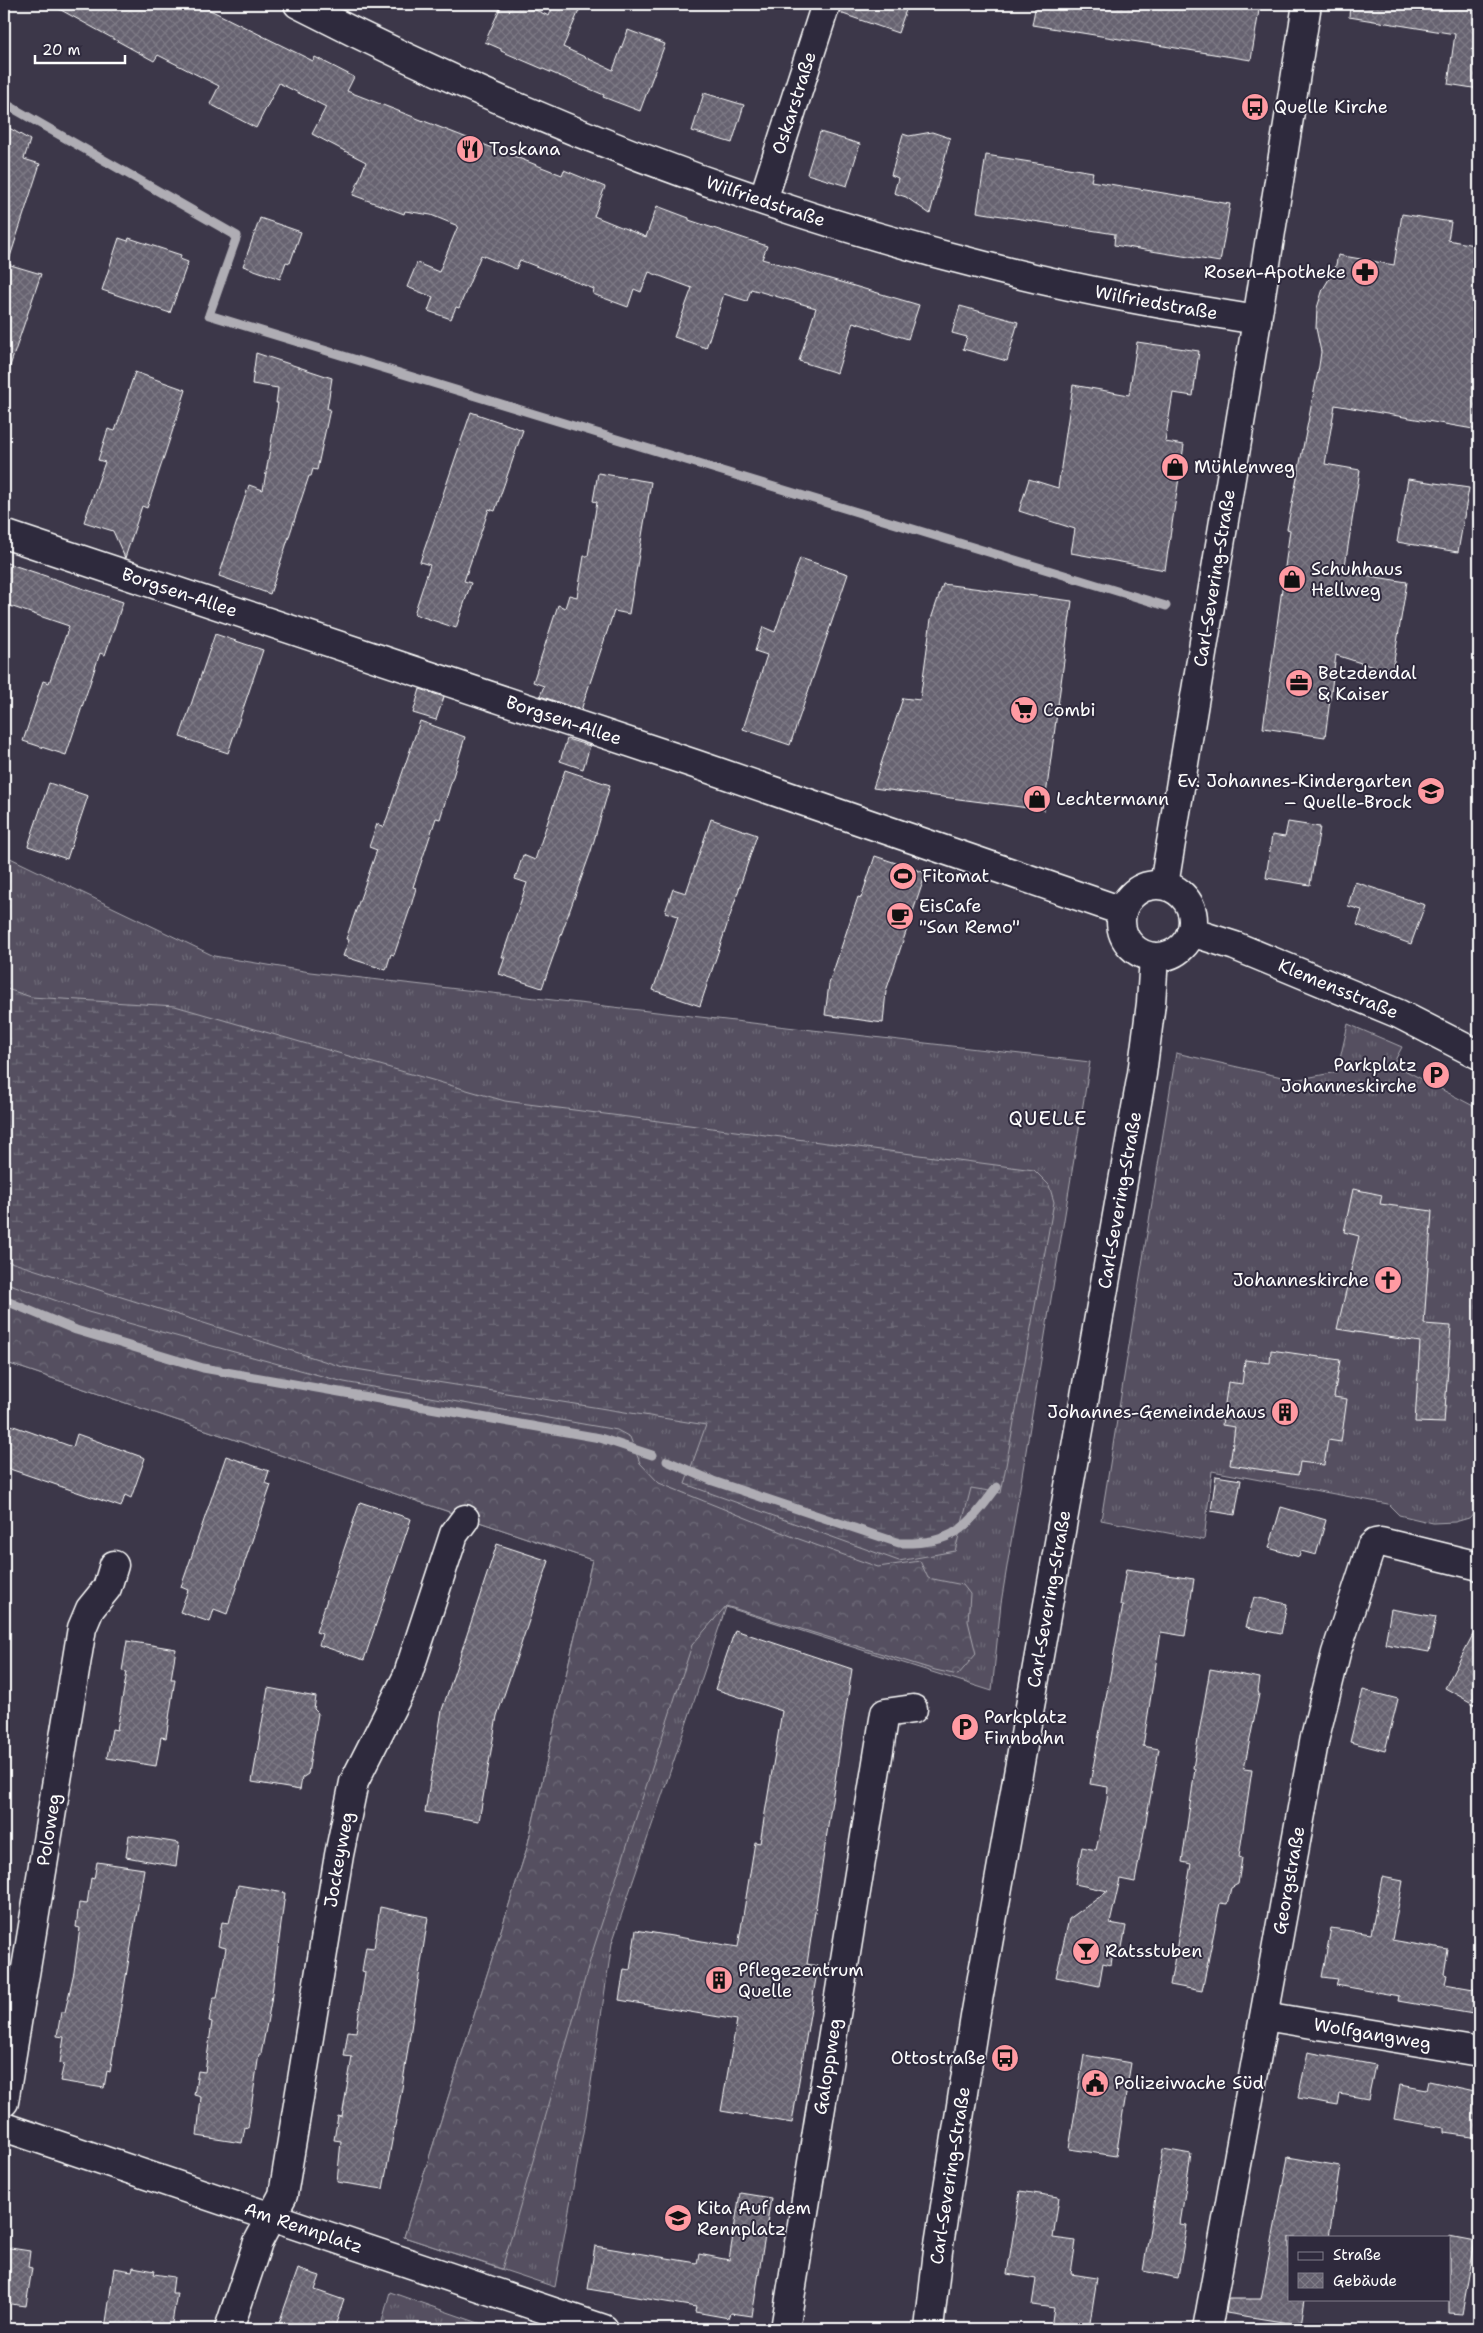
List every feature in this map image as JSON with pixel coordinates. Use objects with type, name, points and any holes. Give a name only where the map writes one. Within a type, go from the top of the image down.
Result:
[{"type":"street","name":"Wilfriedstraße","points":[[298,4],[403,57],[556,124],[658,164],[763,200],[861,231],[997,269],[1128,299],[1257,320]]},
{"type":"street","name":"Oskarstraße","points":[[763,200],[826,4]]},
{"type":"street","name":"Carl-Severing-Straße","points":[[1164,885],[1257,320],[1306,4]]},
{"type":"street","name":"Borgsen-Allee","points":[[4,534],[695,764],[1122,910]]},
{"type":"street","points":[[1153,885],[1164,885],[1176,890],[1184,898],[1191,908],[1193,920],[1191,932],[1181,948],[1164,957],[1154,957],[1134,950],[1127,942],[1122,932],[1122,910],[1134,893],[1153,885]]},
{"type":"street","name":"Klemensstraße","points":[[1191,932],[1235,946],[1399,1014],[1479,1055]]},
{"type":"street","name":"Carl-Severing-Straße","points":[[929,2329],[938,2251],[975,2017],[1142,1074],[1151,1003],[1154,957]]},
{"type":"street","name":"Jockeyweg","points":[[229,2329],[258,2242],[283,2195],[339,1855],[354,1782],[407,1676],[454,1534],[465,1519]]},
{"type":"street","name":"Georgstraße","points":[[1207,2329],[1314,1737],[1336,1654],[1371,1547],[1375,1543],[1381,1542],[1479,1566]]},
{"type":"street","name":"Poloweg","points":[[4,2102],[82,1628],[90,1609],[107,1588],[114,1565]]},
{"type":"street","name":"Galoppweg","points":[[785,2329],[885,1712],[914,1709]]},
{"type":"street","name":"Wolfgangweg","points":[[1265,2016],[1479,2052]]},
{"type":"street","name":"Am Rennplatz","points":[[4,2127],[604,2329]]},
{"type":"green space","points":[[4,855],[214,956],[310,972],[1090,1062],[1001,1603],[992,1691],[726,1607],[612,1943],[586,2116],[555,2287],[404,2237],[527,1848],[592,1560],[4,1362]]},
{"type":"green space","points":[[4,988],[31,997],[175,1006],[505,1101],[1034,1170],[1049,1185],[1054,1202],[1001,1493],[971,1488],[955,1551],[899,1561],[685,1484],[706,1425],[343,1367],[4,1260]]},
{"type":"green space","points":[[1348,1024],[1402,1047],[1393,1064],[1479,1109],[1479,1507],[1469,1518],[1455,1522],[1433,1523],[1399,1515],[1388,1504],[1212,1471],[1204,1540],[1101,1520],[1176,1053],[1295,1080],[1337,1072]]},
{"type":"green space","points":[[4,1282],[88,1312],[344,1382],[617,1430],[630,1437],[640,1463],[659,1483],[796,1538],[878,1567],[920,1561],[928,1578],[963,1585],[970,1594],[968,1621],[976,1654],[958,1675],[935,1670],[726,1606],[692,1645],[594,1947],[502,2269],[404,2237],[527,1848],[592,1560],[4,1362]]},
{"type":"green space","points":[[390,2292],[496,2329],[380,2329]]},
{"type":"building","points":[[50,4],[198,4],[313,61],[315,57],[354,77],[347,91],[562,175],[564,170],[605,187],[594,216],[646,237],[657,206],[689,218],[689,220],[767,246],[762,259],[919,305],[908,339],[853,322],[837,373],[799,361],[816,308],[751,289],[747,301],[724,294],[706,348],[674,337],[692,288],[649,272],[641,292],[634,289],[628,307],[593,294],[594,289],[520,260],[516,269],[481,255],[459,308],[456,307],[451,319],[428,311],[433,297],[407,287],[417,263],[439,272],[458,226],[431,215],[405,211],[404,214],[353,195],[366,162],[312,134],[326,107],[279,83],[256,128],[210,104],[219,86],[158,55],[154,61]]},
{"type":"building","points":[[502,4],[522,4],[549,16],[554,4],[582,4],[563,47],[613,70],[628,30],[665,44],[640,111],[603,97],[604,95],[501,51],[501,49],[485,42]]},
{"type":"building","points":[[841,4],[908,4],[898,33],[840,13]]},
{"type":"building","points":[[1036,4],[1260,4],[1251,60],[1032,25]]},
{"type":"building","points":[[1350,4],[1479,4],[1479,89],[1448,84],[1455,34],[1349,17]]},
{"type":"building","points":[[704,93],[744,105],[732,143],[692,131]]},
{"type":"building","points":[[4,125],[30,140],[24,159],[40,164],[9,260],[4,260]]},
{"type":"building","points":[[820,132],[860,144],[847,186],[807,174]]},
{"type":"building","points":[[932,132],[950,138],[930,214],[906,197],[894,193],[898,178],[891,175],[903,134],[909,136]]},
{"type":"building","points":[[986,155],[1093,172],[1091,181],[1230,204],[1220,262],[1114,245],[1115,234],[977,212]]},
{"type":"building","points":[[1402,214],[1451,222],[1448,240],[1479,246],[1479,430],[1335,405],[1325,464],[1360,470],[1344,572],[1407,582],[1392,673],[1336,655],[1325,737],[1263,728],[1290,530],[1287,529],[1321,352],[1316,328],[1317,308],[1323,289],[1335,269],[1338,255],[1394,265]]},
{"type":"building","points":[[260,218],[301,232],[290,263],[286,262],[280,279],[243,266]]},
{"type":"building","points":[[119,238],[128,241],[129,238],[181,255],[180,259],[188,262],[170,313],[102,290]]},
{"type":"building","points":[[4,263],[41,274],[8,372],[4,371]]},
{"type":"building","points":[[960,306],[1018,322],[1007,361],[963,349],[967,337],[952,333]]},
{"type":"building","points":[[1137,342],[1199,351],[1193,396],[1173,393],[1165,442],[1184,445],[1165,570],[1071,553],[1075,529],[1019,511],[1029,479],[1058,488],[1073,385],[1129,395]]},
{"type":"building","points":[[256,353],[332,378],[327,409],[330,409],[317,470],[313,469],[311,476],[309,476],[270,594],[219,576],[249,485],[263,490],[278,403],[276,403],[278,388],[252,384]]},
{"type":"building","points":[[135,372],[186,390],[147,508],[142,506],[125,558],[113,531],[84,522],[105,462],[98,460],[108,429],[115,431]]},
{"type":"building","points":[[471,412],[523,430],[495,511],[489,509],[464,581],[471,583],[456,628],[414,614],[430,565],[420,562]]},
{"type":"building","points":[[598,473],[651,482],[629,614],[614,611],[581,710],[540,696],[544,686],[533,682],[558,605],[565,608],[569,595],[577,597],[584,556],[588,556],[597,502],[593,501]]},
{"type":"building","points":[[1408,479],[1469,488],[1458,552],[1397,542]]},
{"type":"building","points":[[800,558],[848,574],[790,745],[743,729],[767,655],[755,651],[763,627],[775,632]]},
{"type":"building","points":[[4,562],[123,602],[105,655],[100,653],[66,755],[23,741],[43,681],[49,683],[69,626],[4,604]]},
{"type":"building","points":[[943,584],[1072,601],[1044,810],[873,788],[903,698],[920,700],[931,619]]},
{"type":"building","points":[[215,634],[263,650],[228,753],[180,737]]},
{"type":"building","points":[[420,689],[444,697],[436,720],[413,713]]},
{"type":"building","points":[[420,721],[465,737],[440,819],[436,818],[413,887],[416,888],[411,906],[394,955],[391,954],[386,970],[343,956],[349,940],[346,939],[377,850],[369,847],[377,824],[384,827]]},
{"type":"building","points":[[567,739],[590,746],[583,769],[560,761]]},
{"type":"building","points":[[565,770],[610,785],[591,851],[542,988],[499,974],[505,957],[502,957],[527,883],[515,879],[523,855],[535,860]]},
{"type":"building","points":[[49,783],[88,796],[67,859],[28,846]]},
{"type":"building","points":[[711,819],[757,835],[700,1006],[653,990],[678,916],[665,912],[673,889],[686,893]]},
{"type":"building","points":[[1288,822],[1320,827],[1310,885],[1266,878],[1272,835],[1285,837]]},
{"type":"building","points":[[875,856],[926,873],[886,991],[883,1023],[825,1015],[829,984],[858,897],[861,898]]},
{"type":"building","points":[[1355,882],[1425,905],[1411,944],[1357,925],[1362,910],[1348,906]]},
{"type":"building","name":"Johanneskirche","points":[[1353,1189],[1382,1195],[1380,1204],[1432,1211],[1424,1324],[1451,1326],[1444,1423],[1415,1422],[1420,1342],[1337,1329],[1359,1236],[1344,1232]]},
{"type":"building","name":"Johannes-Gemeindehaus","points":[[1271,1350],[1340,1360],[1334,1397],[1347,1399],[1341,1442],[1328,1440],[1324,1465],[1300,1462],[1298,1475],[1230,1465],[1235,1427],[1222,1425],[1228,1382],[1242,1384],[1245,1360],[1270,1363]]},
{"type":"building","points":[[8,1424],[73,1447],[77,1434],[145,1458],[131,1498],[125,1495],[121,1507],[4,1467],[4,1437]]},
{"type":"building","points":[[226,1456],[269,1471],[265,1483],[271,1485],[227,1614],[214,1609],[210,1622],[180,1612],[188,1590],[181,1587]]},
{"type":"building","points":[[1216,1476],[1241,1480],[1235,1515],[1211,1511]]},
{"type":"building","points":[[360,1502],[411,1519],[364,1660],[319,1645],[322,1634],[316,1632]]},
{"type":"building","points":[[1281,1507],[1326,1520],[1316,1555],[1301,1551],[1299,1557],[1269,1548]]},
{"type":"building","points":[[497,1544],[549,1561],[497,1716],[479,1821],[425,1812],[442,1710]]},
{"type":"building","points":[[1126,1569],[1194,1579],[1185,1636],[1161,1632],[1143,1746],[1159,1749],[1135,1882],[1120,1879],[1110,1923],[1126,1926],[1121,1953],[1113,1951],[1111,1965],[1103,1963],[1099,1986],[1056,1977],[1069,1919],[1108,1891],[1075,1884],[1082,1847],[1096,1850],[1107,1800],[1108,1787],[1090,1784],[1123,1605],[1120,1605]]},
{"type":"building","points":[[1254,1597],[1287,1604],[1281,1634],[1246,1627]]},
{"type":"building","points":[[1391,1609],[1436,1617],[1429,1652],[1385,1644]]},
{"type":"building","points":[[1479,1623],[1479,1707],[1445,1688]]},
{"type":"building","name":"Pflegezentrum Quelle","points":[[735,1630],[852,1669],[807,1964],[818,1966],[792,2123],[721,2111],[737,2020],[619,2000],[624,1969],[630,1970],[636,1930],[738,1947],[755,1842],[760,1843],[782,1711],[715,1689]]},
{"type":"building","points":[[127,1641],[176,1649],[171,1679],[175,1679],[166,1738],[161,1737],[156,1766],[107,1758],[112,1729],[117,1730],[127,1672],[122,1671]]},
{"type":"building","points":[[1210,1669],[1260,1678],[1259,1694],[1244,1769],[1252,1770],[1239,1857],[1242,1858],[1238,1884],[1231,1888],[1227,1904],[1220,1903],[1202,1991],[1170,1985],[1191,1864],[1182,1862],[1195,1769],[1193,1768]]},
{"type":"building","points":[[268,1688],[316,1697],[314,1709],[318,1713],[308,1774],[302,1778],[300,1790],[252,1782]]},
{"type":"building","points":[[1363,1690],[1398,1699],[1385,1751],[1350,1742]]},
{"type":"building","points":[[129,1835],[179,1843],[176,1866],[126,1857]]},
{"type":"building","points":[[97,1862],[144,1869],[110,2072],[107,2071],[104,2088],[60,2081],[64,2064],[60,2063],[64,2037],[57,2036],[61,2012],[65,2012],[74,1972],[80,1928],[76,1927],[79,1903],[87,1904],[91,1878],[94,1879]]},
{"type":"building","points":[[1382,1877],[1403,1881],[1392,1940],[1448,1950],[1444,1974],[1447,1975],[1445,1984],[1479,1990],[1473,2014],[1398,2001],[1399,1996],[1336,1985],[1338,1979],[1322,1977],[1331,1928],[1371,1934]]},
{"type":"building","points":[[238,1885],[285,1893],[271,2002],[261,2054],[259,2054],[248,2128],[245,2127],[242,2143],[197,2136],[201,2097],[194,2095],[198,2071],[205,2072],[212,2022],[209,2021],[213,1998],[217,1998],[226,1948],[218,1946],[222,1922],[229,1923]]},
{"type":"building","points":[[380,1907],[428,1917],[402,2088],[383,2189],[337,2182],[341,2141],[334,2140],[338,2116],[342,2117],[352,2057],[344,2056],[348,2031],[356,2032],[365,1972],[362,1971],[366,1947],[374,1948]]},
{"type":"building","points":[[1308,2052],[1375,2065],[1368,2099],[1340,2094],[1338,2105],[1298,2098]]},
{"type":"building","points":[[1084,2055],[1131,2063],[1116,2156],[1069,2149]]},
{"type":"building","points":[[1429,2081],[1479,2092],[1479,2138],[1444,2133],[1444,2128],[1394,2119],[1400,2085],[1427,2090]]},
{"type":"building","points":[[1163,2149],[1191,2154],[1180,2224],[1187,2225],[1178,2278],[1143,2271]]},
{"type":"building","points":[[1288,2157],[1340,2166],[1329,2236],[1288,2236],[1288,2300],[1305,2300],[1301,2325],[1226,2313],[1228,2299],[1261,2299]]},
{"type":"building","points":[[1020,2191],[1059,2197],[1053,2238],[1076,2241],[1071,2274],[1097,2278],[1089,2329],[1051,2329],[1054,2308],[1032,2305],[1036,2279],[1007,2274]]},
{"type":"building","points":[[740,2193],[771,2198],[752,2316],[731,2313],[729,2318],[695,2312],[696,2307],[588,2289],[595,2246],[697,2263],[699,2254],[729,2260]]},
{"type":"building","points":[[1450,2236],[1475,2241],[1462,2314],[1449,2313]]},
{"type":"building","points":[[4,2247],[30,2251],[28,2267],[32,2268],[26,2306],[4,2303]]},
{"type":"building","points":[[133,2267],[155,2271],[154,2274],[174,2277],[172,2293],[177,2293],[171,2329],[105,2329],[114,2268],[132,2271]]},
{"type":"building","points":[[298,2269],[320,2276],[315,2290],[344,2300],[334,2329],[277,2329]]},
{"type":"waterway","points":[[4,103],[237,236],[209,315],[1166,606]]},
{"type":"waterway","points":[[4,1300],[76,1330],[203,1368],[600,1438],[652,1455]]},
{"type":"waterway","points":[[667,1461],[713,1481],[899,1543],[933,1541],[957,1531],[976,1514],[997,1487]]},
{"type":"place","name":"Quelle Kirche","points":[[1255,107]]},
{"type":"place","name":"Toskana","points":[[470,149]]},
{"type":"place","name":"Rosen-Apotheke","points":[[1365,272]]},
{"type":"place","name":"Mühlenweg","points":[[1175,467]]},
{"type":"place","name":"Schuhhaus Hellweg","points":[[1292,579]]},
{"type":"place","name":"Betzdendal & Kaiser","points":[[1299,683]]},
{"type":"place","name":"Combi","points":[[1024,710]]},
{"type":"place","name":"Ev. Johannes-Kindergarten – Quelle-Brock","points":[[1431,791]]},
{"type":"place","name":"Lechtermann","points":[[1037,799]]},
{"type":"place","name":"Fitomat","points":[[903,876]]},
{"type":"place","name":"EisCafe \"San Remo\"","points":[[900,916]]},
{"type":"place","name":"Parkplatz Johanneskirche","points":[[1436,1075]]},
{"type":"place","name":"Johanneskirche","points":[[1388,1280]]},
{"type":"place","name":"Johannes-Gemeindehaus","points":[[1285,1412]]},
{"type":"place","name":"Parkplatz Finnbahn","points":[[965,1727]]},
{"type":"place","name":"Ratsstuben","points":[[1086,1951]]},
{"type":"place","name":"Pflegezentrum Quelle","points":[[719,1980]]},
{"type":"place","name":"Ottostraße","points":[[1005,2058]]},
{"type":"place","name":"Polizeiwache Süd","points":[[1095,2083]]},
{"type":"place","name":"Kita Auf dem Rennplatz","points":[[678,2218]]},
{"type":"district","name":"QUELLE","points":[[1048,1118]]}]
